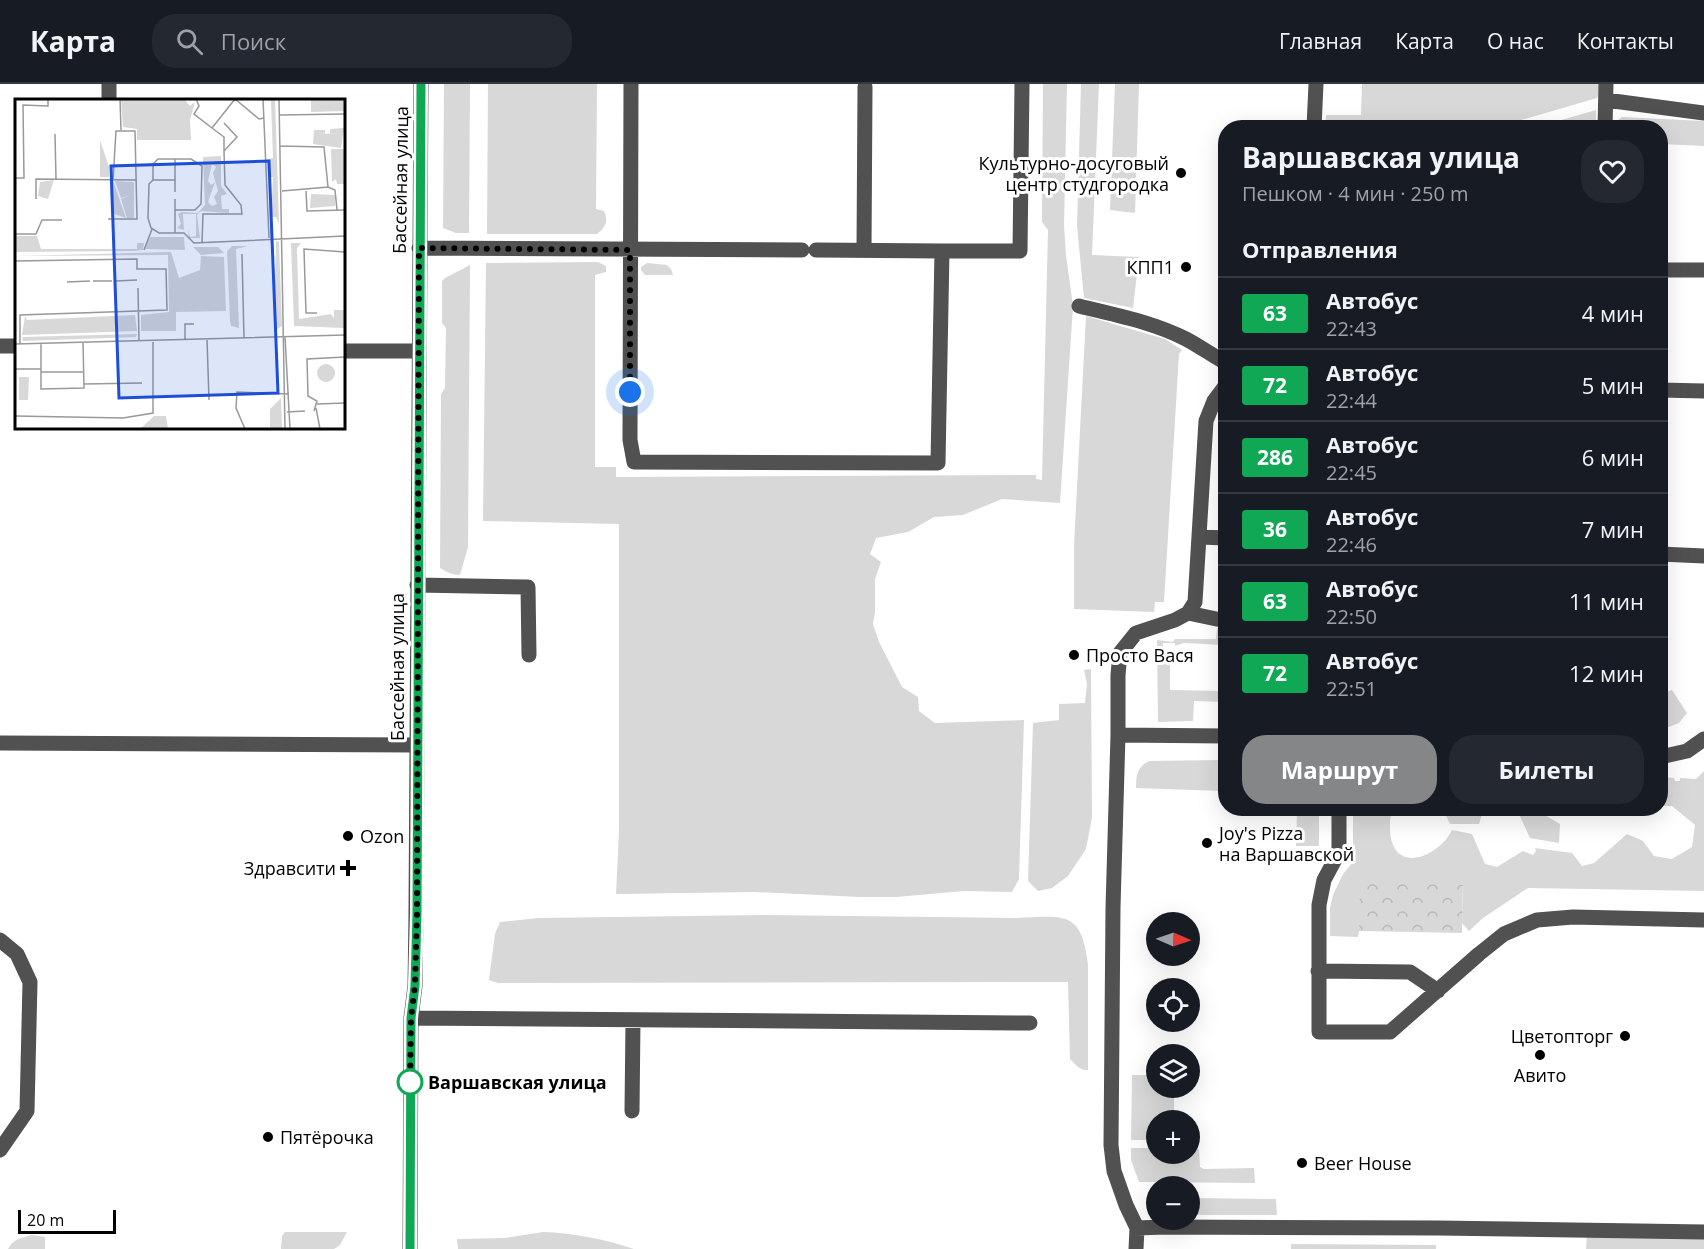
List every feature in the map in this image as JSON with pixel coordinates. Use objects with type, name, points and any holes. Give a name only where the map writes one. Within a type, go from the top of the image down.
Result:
[{"type":"street","name":"Бассейная улица","points":[[410,1249],[411,1018],[415,986],[421,84]]},
{"type":"street","points":[[631,84],[630,440],[634,462],[938,463],[942,251]]},
{"type":"street","points":[[419,248],[1020,251],[1022,84]]},
{"type":"street","points":[[1314,120],[1316,84]]},
{"type":"street","points":[[1605,120],[1606,84]]},
{"type":"street","points":[[864,250],[866,87]]},
{"type":"street","points":[[1606,100],[1704,112]]},
{"type":"street","points":[[1668,270],[1704,270]]},
{"type":"street","points":[[1079,306],[1138,321],[1174,334],[1187,339],[1218,358]]},
{"type":"street","points":[[345,351],[419,351]]},
{"type":"street","points":[[1668,390],[1704,392]]},
{"type":"street","points":[[1137,1249],[1137,1228],[1114,1171],[1112,1145],[1113,908],[1120,653],[1136,633],[1175,620],[1188,613],[1195,602],[1206,421],[1218,396]]},
{"type":"street","points":[[1200,537],[1218,538]]},
{"type":"street","points":[[1668,554],[1704,556]]},
{"type":"street","points":[[417,585],[528,587],[529,655]]},
{"type":"street","points":[[1188,613],[1218,620]]},
{"type":"street","points":[[1118,735],[1218,736]]},
{"type":"street","points":[[1668,755],[1688,751],[1704,739]]},
{"type":"street","points":[[0,743],[416,745]]},
{"type":"street","points":[[1339,816],[1339,852],[1324,880],[1319,904],[1318,1032],[1390,1032],[1504,934],[1537,920],[1573,917],[1704,920]]},
{"type":"street","points":[[0,940],[16,954],[30,982],[27,1111],[0,1150]]},
{"type":"street","points":[[1318,971],[1410,972],[1438,991]]},
{"type":"street","points":[[411,1018],[1030,1023]]},
{"type":"street","points":[[632,1111],[633,1021]]},
{"type":"street","points":[[1137,1228],[1426,1227],[1704,1232]]},
{"type":"green space","points":[[444,84],[470,84],[469,233],[456,233],[443,228]]},
{"type":"green space","points":[[488,84],[597,84],[596,209],[604,211],[606,221],[597,234],[487,234]]},
{"type":"green space","points":[[1043,84],[1067,84],[1064,226],[1073,306],[1060,503],[1002,499],[963,515],[934,517],[908,532],[876,538],[870,554],[881,562],[875,579],[873,624],[879,642],[902,687],[918,697],[919,711],[935,723],[1024,720],[1019,879],[1012,892],[964,891],[896,897],[755,892],[616,894],[619,831],[619,524],[483,521],[486,263],[598,262],[606,266],[606,272],[595,275],[595,467],[616,467],[616,477],[1036,475],[1036,479],[1042,480],[1048,230],[1042,222]]},
{"type":"green space","points":[[1081,84],[1099,84],[1092,255],[1139,257],[1133,308],[1084,298],[1077,226]]},
{"type":"green space","points":[[1115,84],[1139,84],[1135,213],[1110,210]]},
{"type":"green space","points":[[1362,84],[1601,84],[1597,98],[1521,120],[1326,120],[1326,115],[1361,115]]},
{"type":"green space","points":[[1596,110],[1596,120],[1561,120]]},
{"type":"green space","points":[[1622,117],[1704,121],[1704,146],[1668,144],[1668,120],[1618,120]]},
{"type":"green space","points":[[647,263],[667,265],[673,275],[645,275],[641,267]]},
{"type":"green space","points":[[470,265],[468,547],[460,575],[440,568],[441,394],[445,388],[446,328],[442,323],[442,281]]},
{"type":"green space","points":[[1086,316],[1165,339],[1182,350],[1179,354],[1164,602],[1155,602],[1154,612],[1074,609],[1074,545]]},
{"type":"green space","points":[[1217,628],[1218,645],[1184,643],[1175,646],[1175,643],[1163,643],[1163,657],[1170,657],[1170,690],[1218,691],[1218,702],[1194,701],[1193,721],[1158,722],[1157,640],[1173,642],[1175,639],[1216,639]]},
{"type":"green space","points":[[1091,669],[1092,817],[1086,849],[1068,876],[1052,888],[1038,891],[1028,881],[1033,723],[1059,720],[1059,704],[1085,703],[1087,684],[1084,670]]},
{"type":"green space","points":[[1672,690],[1687,713],[1679,723],[1668,727],[1668,691]]},
{"type":"green space","points":[[1218,760],[1218,791],[1136,788],[1138,772],[1149,761]]},
{"type":"green space","points":[[1704,771],[1704,891],[1528,888],[1483,918],[1469,931],[1462,923],[1463,885],[1359,931],[1358,937],[1330,936],[1330,908],[1333,895],[1343,874],[1353,862],[1353,816],[1391,816],[1390,831],[1393,845],[1399,853],[1407,857],[1417,858],[1437,848],[1452,830],[1472,834],[1485,864],[1497,867],[1523,851],[1533,855],[1535,848],[1572,853],[1582,866],[1594,863],[1627,834],[1643,841],[1654,856],[1672,859],[1692,847],[1695,825],[1672,806],[1668,806],[1668,778],[1674,778],[1675,781],[1680,781],[1680,778],[1696,779]]},
{"type":"green space","points":[[1297,816],[1319,816],[1319,846],[1296,846]]},
{"type":"green space","points":[[1446,816],[1481,816],[1479,824],[1450,824]]},
{"type":"green space","points":[[1520,816],[1546,816],[1560,824],[1559,843],[1530,838]]},
{"type":"green space","points":[[1360,883],[1463,885],[1462,933],[1359,931]]},
{"type":"green space","points":[[766,915],[1059,917],[1068,920],[1081,934],[1088,965],[1088,1070],[1080,1069],[1070,1059],[1068,982],[498,983],[489,980],[495,934],[500,922],[538,918]]},
{"type":"green space","points":[[1132,1075],[1146,1075],[1146,1098],[1174,1098],[1174,1110],[1146,1110],[1146,1140],[1131,1140]]},
{"type":"green space","points":[[1131,1148],[1146,1148],[1146,1164],[1200,1164],[1204,1169],[1254,1168],[1255,1183],[1200,1183],[1200,1176],[1146,1176],[1146,1182],[1139,1182],[1131,1160]]},
{"type":"green space","points":[[1200,1198],[1276,1199],[1277,1215],[1200,1215]]},
{"type":"green space","points":[[285,1232],[347,1232],[340,1245],[334,1249],[281,1249],[282,1236]]},
{"type":"green space","points":[[543,1232],[589,1237],[634,1249],[458,1249],[457,1239],[505,1238]]},
{"type":"green space","points":[[1587,1233],[1704,1234],[1704,1249],[1586,1249]]},
{"type":"green space","points":[[33,1235],[45,1237],[45,1249],[8,1249],[15,1241]]},
{"type":"green space","points":[[1291,1244],[1436,1245],[1436,1249],[1291,1249]]},
{"type":"bus line","name":"63","points":[[410,1249],[411,1018],[415,986],[417,913],[416,745],[421,84]]},
{"type":"place","name":"Культурно-досуговый центр студгородка","points":[[1181,173]]},
{"type":"place","name":"КПП1","points":[[1186,267]]},
{"type":"place","name":"Просто Вася","points":[[1074,655]]},
{"type":"place","name":"Ozon","points":[[348,836]]},
{"type":"place","name":"Joy's Pizza на Варшавской","points":[[1207,843]]},
{"type":"place","name":"Здравсити","points":[[348,868]]},
{"type":"place","name":"Цветопторг","points":[[1625,1036]]},
{"type":"place","name":"Авито","points":[[1540,1055]]},
{"type":"place","name":"Варшавская улица","points":[[410,1082]]},
{"type":"place","name":"Пятёрочка","points":[[268,1137]]},
{"type":"place","name":"Beer House","points":[[1302,1163]]},
{"type":"route","points":[[410,1082],[410,1090],[411,1018],[415,986],[417,913],[419,248],[630,250],[630,392]]}]
